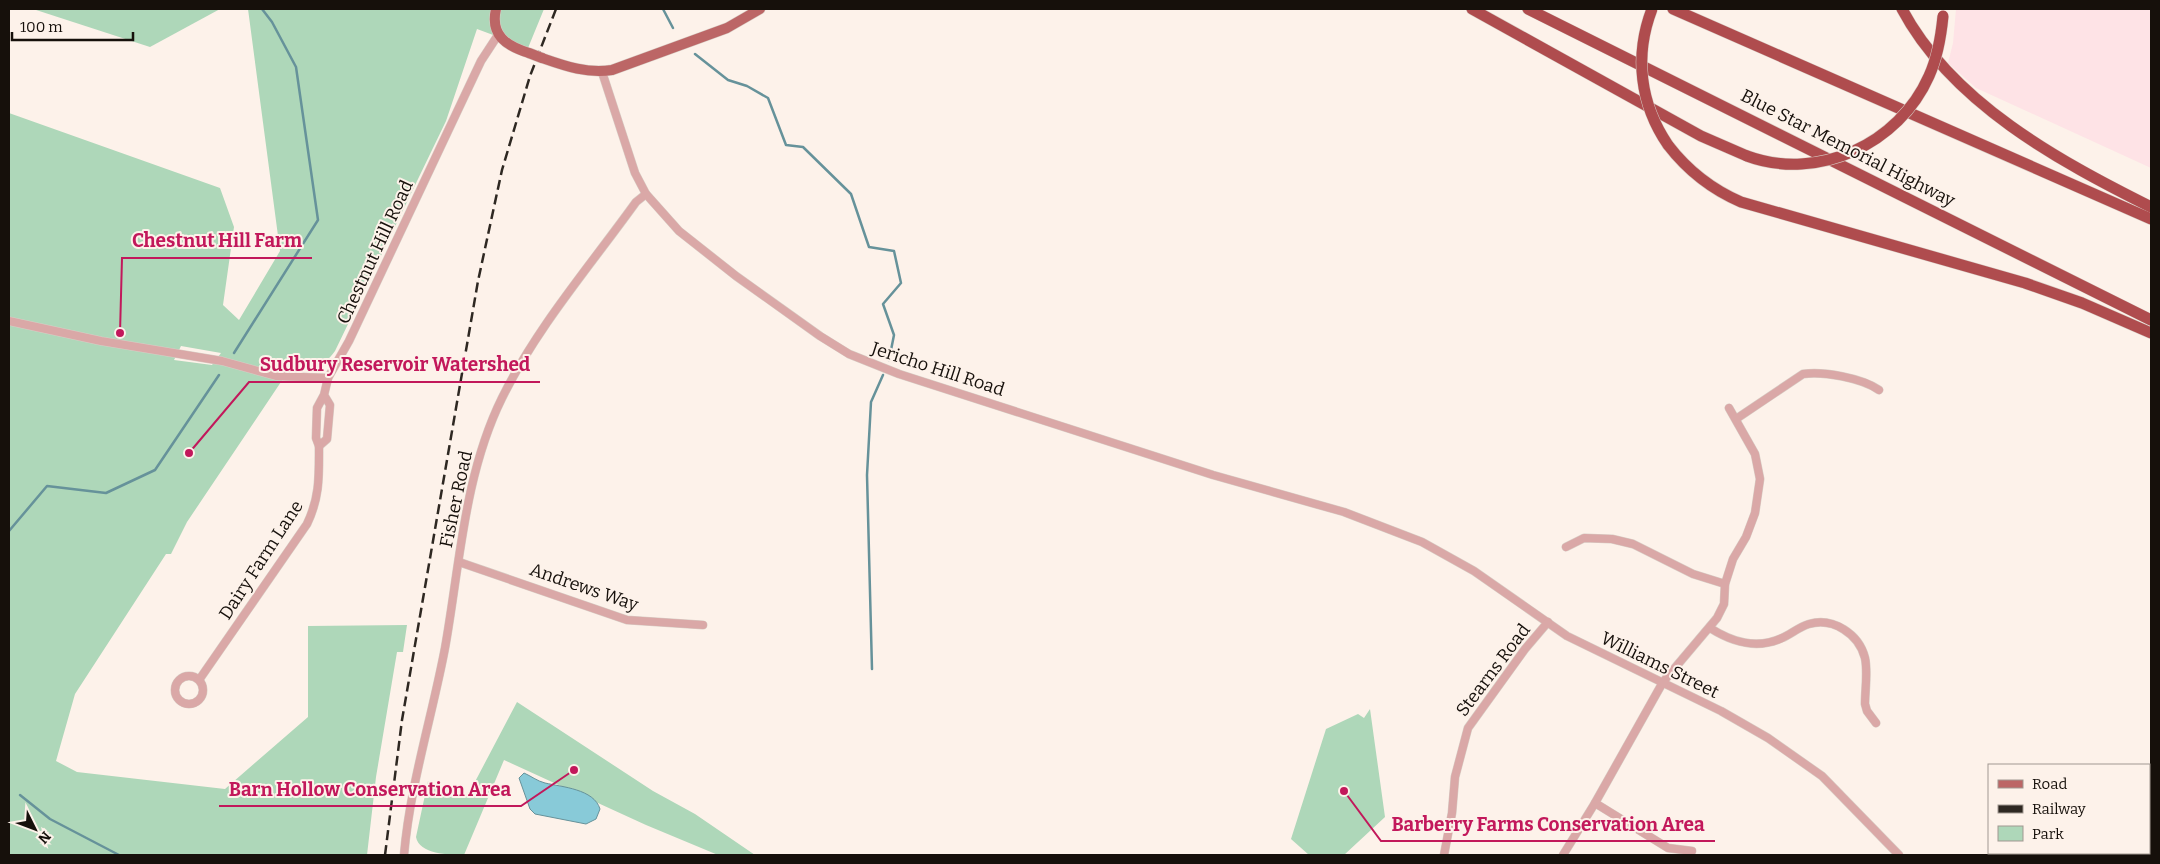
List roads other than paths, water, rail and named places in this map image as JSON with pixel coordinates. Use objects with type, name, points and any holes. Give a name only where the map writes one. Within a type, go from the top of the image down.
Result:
[{"type":"highway","points":[[1472,9],[1701,136],[1747,156],[1779,163],[1814,163],[1852,152],[1879,137],[1904,115],[1926,83],[1939,49],[1943,12]]},
{"type":"highway","name":"Blue Star Memorial Highway","points":[[1528,9],[2151,320]]},
{"type":"highway","points":[[1652,9],[1642,49],[1642,83],[1651,115],[1668,145],[1702,180],[1720,192],[1741,202],[2025,283],[2094,308],[2151,333]]},
{"type":"highway","points":[[1673,9],[2151,219]]},
{"type":"highway","points":[[1902,9],[1937,60],[1966,90],[1992,112],[2044,147],[2151,207]]},
{"type":"main road","points":[[496,9],[494,24],[498,36],[512,47],[574,69],[602,72],[637,62],[727,28],[760,9]]},
{"type":"street","name":"Chestnut Hill Road","points":[[328,378],[349,341],[481,61],[498,36]]},
{"type":"street","name":"Jericho Hill Road","points":[[602,72],[628,155],[646,194],[679,231],[730,272],[820,336],[871,364],[1213,475],[1344,512],[1389,529]]},
{"type":"street","name":"Fisher Road","points":[[404,855],[409,817],[445,648],[478,460],[501,400],[522,360],[546,324],[636,202],[646,194]]},
{"type":"street","points":[[9,321],[101,340],[222,361],[276,376],[328,378]]},
{"type":"street","points":[[1736,420],[1803,374],[1815,372],[1869,383],[1879,390]]},
{"type":"street","name":"Dairy Farm Lane","points":[[199,680],[307,524],[317,498],[319,446],[316,438],[317,408],[324,395],[328,378]]},
{"type":"street","name":"Dairy Farm Lane","points":[[319,446],[327,439],[330,405],[324,395]]},
{"type":"street","points":[[1563,855],[1595,803],[1663,682],[1710,628],[1724,604],[1725,584],[1733,559],[1750,528],[1760,487],[1759,467],[1755,454],[1729,408]]},
{"type":"street","name":"Williams Street","points":[[1389,529],[1451,556],[1586,646],[1729,715],[1768,738],[1808,764],[1836,789],[1899,855]]},
{"type":"street","points":[[1566,547],[1584,538],[1612,538],[1633,544],[1692,574],[1725,584]]},
{"type":"street","name":"Andrews Way","points":[[459,562],[627,620],[703,625]]},
{"type":"street","name":"Stearns Road","points":[[1444,855],[1452,813],[1455,778],[1468,728],[1548,622]]},
{"type":"street","points":[[1710,628],[1738,642],[1752,644],[1782,638],[1808,624],[1816,622],[1834,624],[1847,631],[1855,638],[1865,659],[1866,711],[1876,723]]},
{"type":"street","points":[[1595,803],[1668,848],[1692,851]]},
{"type":"water","points":[[524,773],[542,782],[577,790],[591,797],[597,802],[600,809],[596,819],[586,824],[535,814],[530,809],[519,778]]},
{"type":"waterway","points":[[234,353],[318,220],[296,67],[272,22],[262,9]]},
{"type":"waterway","points":[[663,9],[673,28]]},
{"type":"waterway","points":[[695,54],[728,80],[747,86],[768,98],[786,145],[803,147],[851,194],[869,247],[894,251],[901,283],[883,304],[894,335],[889,360]]},
{"type":"waterway","points":[[9,531],[47,486],[106,493],[155,470],[219,375]]},
{"type":"waterway","points":[[872,669],[867,475],[871,402],[883,375]]},
{"type":"waterway","points":[[20,795],[50,819],[119,855]]},
{"type":"railway","points":[[385,855],[402,720],[478,281],[502,170],[530,76],[556,9]]},
{"type":"place","name":"Chestnut Hill Farm","points":[[120,333]]},
{"type":"place","name":"Sudbury Reservoir Watershed","points":[[189,453]]},
{"type":"place","name":"Barn Hollow Conservation Area","points":[[574,770]]},
{"type":"place","name":"Barberry Farms Conservation Area","points":[[1344,791]]}]
